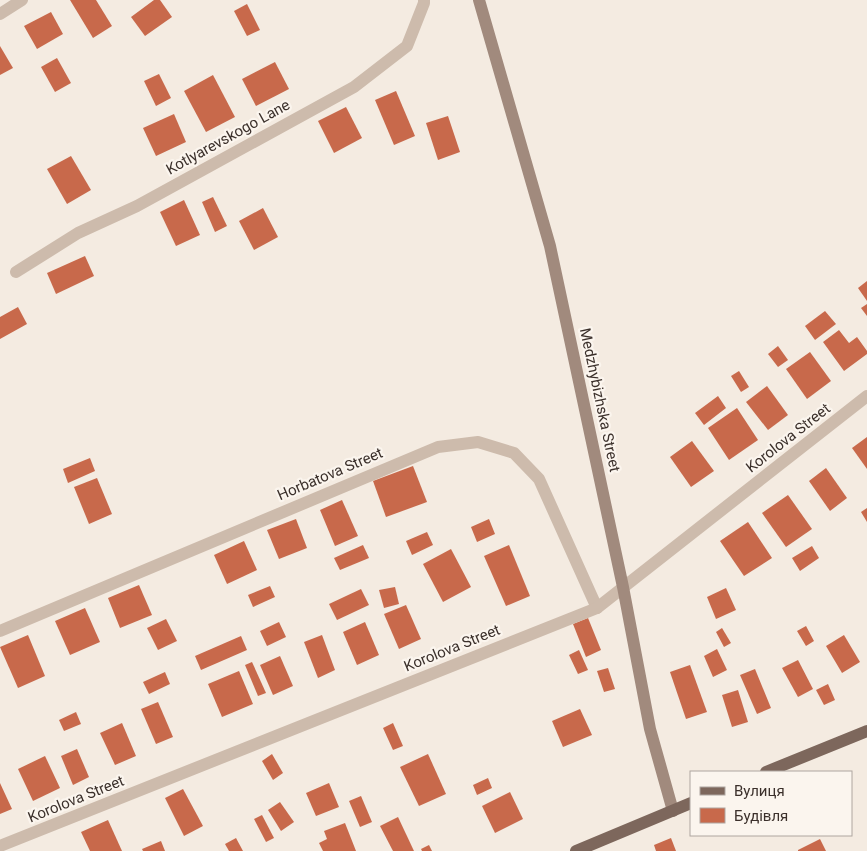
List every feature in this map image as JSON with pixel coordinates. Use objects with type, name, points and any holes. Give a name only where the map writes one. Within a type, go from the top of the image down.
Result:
[{"type":"main road","name":"Medzhybizhska Street","points":[[479,0],[550,246],[623,587],[650,729],[673,811]]},
{"type":"main road","points":[[768,771],[867,731]]},
{"type":"main road","points":[[576,851],[690,803]]},
{"type":"street","points":[[0,14],[22,0]]},
{"type":"street","name":"Kotlyarevskogo Lane","points":[[16,272],[78,233],[137,206],[354,88],[407,46],[424,0]]},
{"type":"street","name":"Korolova Street","points":[[0,846],[597,608],[867,396]]},
{"type":"street","name":"Horbatova Street","points":[[0,631],[438,447],[478,442],[514,452],[539,480],[597,608]]},
{"type":"building","points":[[70,0],[96,0],[112,26],[93,38]]},
{"type":"building","points":[[154,0],[160,0],[172,17],[145,36],[131,17]]},
{"type":"building","points":[[247,4],[260,30],[247,36],[234,11]]},
{"type":"building","points":[[51,12],[63,34],[37,49],[24,26]]},
{"type":"building","points":[[0,46],[13,68],[0,75]]},
{"type":"building","points":[[57,58],[71,83],[55,92],[41,67]]},
{"type":"building","points":[[275,62],[289,89],[256,106],[242,79]]},
{"type":"building","points":[[159,74],[171,98],[156,106],[144,81]]},
{"type":"building","points":[[213,75],[235,117],[206,132],[184,91]]},
{"type":"building","points":[[396,91],[415,136],[394,145],[375,100]]},
{"type":"building","points":[[346,107],[362,138],[334,153],[318,121]]},
{"type":"building","points":[[174,114],[186,142],[156,156],[143,128]]},
{"type":"building","points":[[448,116],[460,152],[438,160],[426,123]]},
{"type":"building","points":[[71,156],[91,190],[67,204],[47,169]]},
{"type":"building","points":[[213,197],[227,226],[215,232],[202,202]]},
{"type":"building","points":[[184,200],[200,235],[176,246],[160,212]]},
{"type":"building","points":[[263,208],[278,237],[254,250],[239,221]]},
{"type":"building","points":[[85,256],[94,276],[56,294],[47,273]]},
{"type":"building","points":[[867,281],[867,301],[858,288]]},
{"type":"building","points":[[867,304],[867,316],[861,308]]},
{"type":"building","points":[[18,307],[27,324],[0,339],[0,317]]},
{"type":"building","points":[[825,311],[836,324],[815,340],[805,326]]},
{"type":"building","points":[[839,330],[849,343],[857,337],[867,351],[867,354],[844,371],[823,342]]},
{"type":"building","points":[[778,346],[788,360],[778,367],[768,354]]},
{"type":"building","points":[[810,352],[831,381],[807,399],[786,369]]},
{"type":"building","points":[[739,371],[749,387],[741,392],[731,376]]},
{"type":"building","points":[[767,386],[788,415],[768,430],[746,402]]},
{"type":"building","points":[[718,396],[726,408],[704,425],[695,413]]},
{"type":"building","points":[[737,408],[758,440],[729,460],[708,428]]},
{"type":"building","points":[[867,437],[867,469],[852,448]]},
{"type":"building","points":[[692,441],[714,471],[691,487],[670,457]]},
{"type":"building","points":[[90,458],[95,471],[68,483],[63,469]]},
{"type":"building","points":[[413,466],[427,502],[386,517],[373,481]]},
{"type":"building","points":[[826,468],[847,498],[830,511],[809,481]]},
{"type":"building","points":[[97,478],[112,514],[89,524],[74,487]]},
{"type":"building","points":[[788,495],[812,529],[786,547],[762,513]]},
{"type":"building","points":[[342,500],[358,536],[335,546],[320,510]]},
{"type":"building","points":[[867,508],[867,522],[861,512]]},
{"type":"building","points":[[296,519],[307,548],[279,559],[267,530]]},
{"type":"building","points":[[489,519],[495,534],[477,542],[471,527]]},
{"type":"building","points":[[748,522],[772,558],[744,576],[720,541]]},
{"type":"building","points":[[427,532],[433,545],[412,555],[406,541]]},
{"type":"building","points":[[244,541],[257,570],[227,584],[214,555]]},
{"type":"building","points":[[363,545],[369,558],[340,570],[334,558]]},
{"type":"building","points":[[509,545],[530,596],[506,606],[484,556]]},
{"type":"building","points":[[812,546],[819,558],[800,571],[792,558]]},
{"type":"building","points":[[451,549],[471,587],[443,602],[423,564]]},
{"type":"building","points":[[139,585],[152,615],[120,628],[108,598]]},
{"type":"building","points":[[270,586],[275,597],[253,607],[248,595]]},
{"type":"building","points":[[395,587],[399,604],[384,608],[379,590]]},
{"type":"building","points":[[726,588],[736,610],[716,619],[707,597]]},
{"type":"building","points":[[361,589],[369,605],[337,620],[329,604]]},
{"type":"building","points":[[406,605],[421,639],[399,649],[384,614]]},
{"type":"building","points":[[85,608],[100,642],[70,655],[55,621]]},
{"type":"building","points":[[588,618],[601,650],[586,657],[573,624]]},
{"type":"building","points":[[166,619],[177,641],[158,650],[147,628]]},
{"type":"building","points":[[279,622],[286,637],[267,646],[260,631]]},
{"type":"building","points":[[365,622],[379,655],[357,665],[343,632]]},
{"type":"building","points":[[806,626],[814,641],[806,646],[797,631]]},
{"type":"building","points":[[722,628],[731,643],[724,647],[716,632]]},
{"type":"building","points":[[28,635],[45,676],[18,688],[0,647]]},
{"type":"building","points":[[322,635],[335,670],[318,678],[304,642]]},
{"type":"building","points":[[844,635],[860,662],[842,673],[826,646]]},
{"type":"building","points":[[241,636],[247,650],[201,670],[195,656]]},
{"type":"building","points":[[717,649],[727,670],[713,677],[704,656]]},
{"type":"building","points":[[579,650],[588,670],[578,674],[569,655]]},
{"type":"building","points":[[280,656],[293,686],[273,695],[260,665]]},
{"type":"building","points":[[798,660],[813,689],[798,697],[782,668]]},
{"type":"building","points":[[252,662],[266,693],[258,696],[245,665]]},
{"type":"building","points":[[690,665],[707,712],[686,719],[670,672]]},
{"type":"building","points":[[608,668],[615,689],[604,692],[597,671]]},
{"type":"building","points":[[755,669],[771,708],[757,714],[740,675]]},
{"type":"building","points":[[239,671],[253,704],[222,717],[208,684]]},
{"type":"building","points":[[165,672],[170,684],[149,694],[143,682]]},
{"type":"building","points":[[828,684],[835,700],[824,705],[816,690]]},
{"type":"building","points":[[738,690],[748,722],[732,727],[722,695]]},
{"type":"building","points":[[158,702],[173,737],[156,744],[141,709]]},
{"type":"building","points":[[580,709],[592,735],[563,747],[552,721]]},
{"type":"building","points":[[76,712],[81,724],[64,731],[59,720]]},
{"type":"building","points":[[122,723],[136,756],[115,765],[100,733]]},
{"type":"building","points":[[393,723],[403,746],[393,750],[383,728]]},
{"type":"building","points":[[77,749],[89,777],[73,785],[61,756]]},
{"type":"building","points":[[272,754],[283,773],[273,780],[262,761]]},
{"type":"building","points":[[428,754],[446,794],[419,806],[400,767]]},
{"type":"building","points":[[45,756],[60,788],[33,801],[18,769]]},
{"type":"building","points":[[488,778],[492,788],[477,795],[473,785]]},
{"type":"building","points":[[0,783],[12,809],[0,814]]},
{"type":"building","points":[[329,783],[339,807],[316,816],[306,793]]},
{"type":"building","points":[[183,789],[203,826],[184,836],[165,798]]},
{"type":"building","points":[[510,792],[523,819],[495,833],[482,806]]},
{"type":"building","points":[[361,796],[372,822],[360,827],[349,801]]},
{"type":"building","points":[[280,802],[294,822],[281,831],[268,810]]},
{"type":"building","points":[[262,815],[274,838],[266,842],[254,819]]},
{"type":"building","points":[[398,817],[414,851],[393,851],[380,826]]},
{"type":"building","points":[[108,820],[122,851],[90,851],[81,832]]},
{"type":"building","points":[[345,823],[356,851],[323,851],[319,843],[327,839],[324,831]]},
{"type":"building","points":[[236,838],[243,851],[229,851],[225,844]]},
{"type":"building","points":[[671,838],[676,851],[656,851],[654,845]]},
{"type":"building","points":[[820,839],[826,851],[798,851],[798,850]]},
{"type":"building","points":[[161,841],[165,851],[143,851],[142,849]]},
{"type":"building","points":[[429,845],[432,851],[422,851],[421,849]]}]
